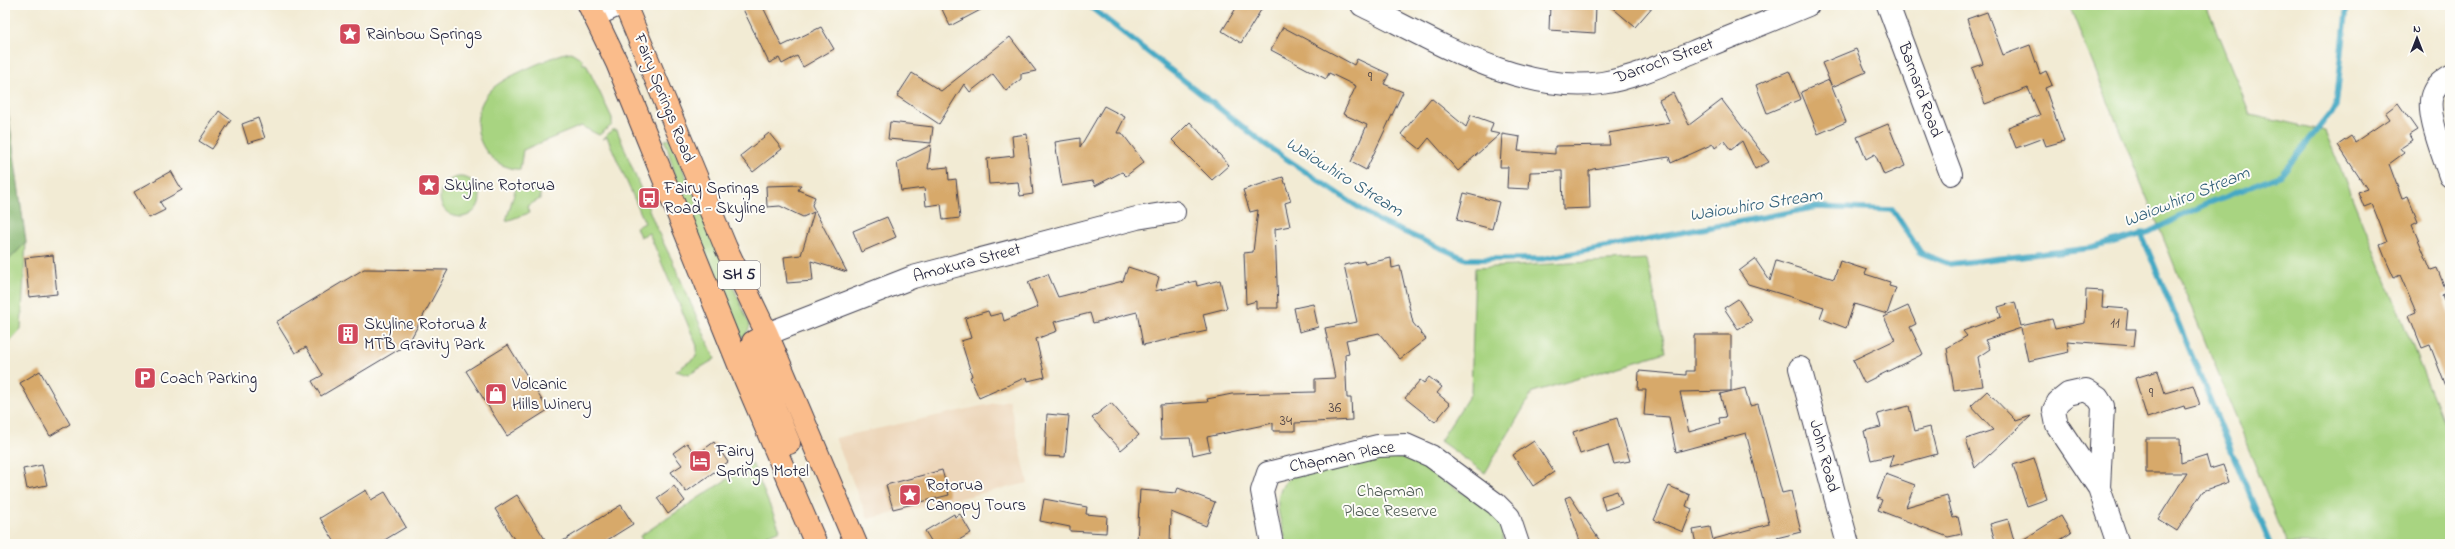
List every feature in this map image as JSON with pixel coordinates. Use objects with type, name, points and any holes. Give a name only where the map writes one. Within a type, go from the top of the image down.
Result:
[{"type":"highway","name":"Fairy Springs Road","points":[[625,5],[726,248],[768,334],[856,544]]},
{"type":"highway","name":"Fairy Springs Road","points":[[592,11],[617,63],[739,365],[816,544]]},
{"type":"highway","points":[[768,334],[753,342],[752,354],[794,455],[800,507]]},
{"type":"street","points":[[592,11],[618,5]]},
{"type":"street","name":"Darroch Street","points":[[1362,5],[1487,66],[1532,78],[1566,84],[1602,83],[1645,72],[1808,5]]},
{"type":"street","name":"Barnard Road","points":[[1888,5],[1951,174]]},
{"type":"street","points":[[2450,76],[2440,83],[2432,94],[2430,109],[2450,176]]},
{"type":"street","name":"Amokura Street","points":[[768,334],[913,277],[1137,218],[1174,212]]},
{"type":"street","name":"John Road","points":[[1800,368],[1848,544]]},
{"type":"street","name":"Chapman Place","points":[[1272,544],[1262,491],[1268,473],[1378,446],[1406,445],[1431,456],[1496,504],[1509,517],[1518,544]]},
{"type":"street","points":[[2099,488],[2118,544]]},
{"type":"shaded area","points":[[1009,400],[1028,483],[868,519],[835,438]]},
{"type":"green space","points":[[2069,5],[2206,5],[2250,114],[2325,131],[2450,438],[2450,544],[2287,544]]},
{"type":"green space","points":[[571,52],[582,59],[583,64],[586,64],[612,118],[612,125],[599,135],[581,126],[523,150],[520,169],[513,169],[502,165],[485,150],[480,141],[477,120],[484,99],[491,90],[504,80],[534,65],[561,54]]},
{"type":"green space","points":[[5,89],[26,242],[5,264]]},
{"type":"green space","points":[[612,130],[617,130],[658,232],[672,260],[715,359],[688,375],[676,371],[696,357],[697,346],[649,233],[640,237],[636,227],[645,223],[607,137],[603,139]]},
{"type":"green space","points":[[670,139],[750,326],[745,337],[742,337],[681,195],[665,140]]},
{"type":"green space","points":[[460,177],[468,179],[474,183],[478,189],[480,197],[478,205],[474,211],[468,215],[460,217],[452,215],[446,211],[442,205],[440,197],[442,189],[446,183],[452,179]]},
{"type":"green space","points":[[516,187],[540,188],[540,199],[527,206],[529,213],[506,221]]},
{"type":"green space","points":[[26,242],[21,329],[5,346],[5,264]]},
{"type":"green space","points":[[1647,259],[1666,352],[1533,392],[1485,473],[1440,441],[1471,393],[1475,268]]},
{"type":"green space","name":"Chapman Place Reserve","points":[[1382,457],[1402,458],[1416,463],[1488,509],[1503,526],[1503,544],[1287,544],[1278,508],[1278,500],[1280,491],[1291,477]]},
{"type":"green space","points":[[752,463],[780,530],[747,544],[644,544],[640,536]]},
{"type":"building","points":[[741,5],[762,5],[782,46],[821,27],[834,49],[803,67],[797,56],[782,64],[779,58],[769,63]]},
{"type":"building","points":[[940,5],[990,5],[950,26]]},
{"type":"building","points":[[1238,5],[1264,5],[1241,43],[1222,31]]},
{"type":"building","points":[[1550,5],[1596,5],[1595,33],[1549,30]]},
{"type":"building","points":[[1609,5],[1654,5],[1635,27]]},
{"type":"building","points":[[1987,12],[2003,55],[2030,45],[2040,74],[2046,71],[2052,85],[2045,88],[2064,141],[2046,146],[2043,138],[2016,148],[2008,127],[2040,115],[2028,88],[1985,104],[1972,68],[1983,64],[1967,19]]},
{"type":"building","points":[[1283,27],[1354,65],[1357,59],[1389,74],[1384,84],[1403,92],[1366,170],[1351,162],[1367,125],[1343,114],[1356,86],[1329,73],[1326,79],[1271,50]]},
{"type":"building","points":[[1010,37],[1036,71],[1021,74],[1021,79],[1006,91],[993,74],[970,92],[964,84],[939,124],[897,96],[912,73],[941,91]]},
{"type":"building","points":[[1856,49],[1866,72],[1832,87],[1822,63]]},
{"type":"building","points":[[1789,71],[1801,99],[1767,113],[1756,85]]},
{"type":"building","points":[[1829,80],[1846,122],[1818,134],[1801,92]]},
{"type":"building","points":[[1673,93],[1689,125],[1722,100],[1769,162],[1755,169],[1742,141],[1731,150],[1724,141],[1715,148],[1713,144],[1671,163],[1669,157],[1593,169],[1589,171],[1590,208],[1563,209],[1562,171],[1530,172],[1529,189],[1507,188],[1508,167],[1500,167],[1502,134],[1520,137],[1518,151],[1555,154],[1555,146],[1610,145],[1608,133],[1670,123],[1659,100]]},
{"type":"building","points":[[1431,98],[1466,127],[1471,115],[1493,123],[1490,132],[1500,134],[1458,171],[1429,138],[1420,149],[1401,134]]},
{"type":"building","points":[[2398,103],[2417,130],[2409,135],[2412,140],[2400,148],[2404,153],[2389,164],[2402,199],[2408,197],[2418,222],[2412,225],[2431,270],[2437,268],[2447,293],[2442,295],[2450,316],[2449,395],[2430,345],[2422,348],[2409,315],[2416,312],[2400,275],[2394,278],[2386,260],[2380,245],[2387,242],[2372,204],[2364,207],[2358,192],[2367,189],[2338,145],[2351,136],[2355,142],[2389,119],[2385,113]]},
{"type":"building","points":[[1104,106],[1125,117],[1117,133],[1122,133],[1144,162],[1126,176],[1122,172],[1095,186],[1093,181],[1062,186],[1055,142],[1080,138],[1080,147]]},
{"type":"building","points":[[219,111],[231,120],[212,149],[199,141]]},
{"type":"building","points":[[258,118],[265,138],[248,143],[242,124]]},
{"type":"building","points":[[890,122],[933,127],[931,143],[888,139]]},
{"type":"building","points":[[1190,122],[1229,165],[1212,180],[1172,140]]},
{"type":"building","points":[[1888,124],[1905,166],[1884,175],[1875,154],[1866,159],[1857,137]]},
{"type":"building","points":[[769,133],[782,149],[753,172],[740,156]]},
{"type":"building","points":[[1027,134],[1033,194],[1020,196],[1018,182],[989,184],[987,159],[1014,156],[1012,136]]},
{"type":"building","points":[[931,145],[928,169],[948,167],[949,180],[956,179],[960,218],[943,220],[941,204],[926,206],[924,188],[901,191],[897,162]]},
{"type":"building","points":[[171,171],[182,190],[160,202],[165,210],[149,218],[134,192]]},
{"type":"building","points":[[1283,177],[1291,201],[1285,203],[1290,226],[1275,229],[1278,308],[1256,308],[1256,301],[1246,304],[1244,253],[1253,252],[1258,210],[1250,212],[1243,190]]},
{"type":"building","points":[[801,185],[798,190],[815,197],[812,205],[847,272],[811,261],[813,281],[787,283],[784,257],[801,255],[814,212],[803,217],[780,206],[767,207],[766,186]]},
{"type":"building","points":[[1464,193],[1499,202],[1492,229],[1457,220]]},
{"type":"building","points":[[887,217],[896,237],[861,252],[853,231]]},
{"type":"building","points":[[53,255],[57,294],[29,297],[25,258]]},
{"type":"building","points":[[1391,258],[1392,268],[1400,266],[1413,323],[1426,339],[1400,359],[1379,333],[1346,340],[1349,353],[1345,354],[1347,398],[1351,398],[1352,420],[1295,423],[1295,431],[1273,431],[1273,423],[1207,437],[1210,451],[1193,455],[1190,438],[1161,439],[1160,405],[1208,402],[1207,399],[1232,394],[1315,392],[1315,379],[1335,378],[1325,328],[1357,322],[1344,265],[1364,261],[1365,264]]},
{"type":"building","points":[[1755,259],[1770,281],[1776,261],[1834,279],[1840,261],[1867,270],[1865,274],[1890,282],[1889,286],[1896,288],[1887,314],[1854,304],[1846,328],[1820,318],[1824,307],[1748,284],[1739,271]]},
{"type":"building","points":[[1128,267],[1159,277],[1155,291],[1196,281],[1197,286],[1220,280],[1227,308],[1203,314],[1207,331],[1143,345],[1137,312],[1093,323],[1090,313],[1054,322],[1057,331],[1036,339],[1045,377],[1028,381],[1027,377],[979,398],[970,377],[972,376],[961,341],[971,338],[965,318],[988,311],[990,316],[1002,313],[1004,321],[1038,307],[1028,282],[1048,274],[1058,297],[1123,281]]},
{"type":"building","name":"Skyline Rotorua & MTB Gravity Park","points":[[364,269],[448,270],[408,344],[321,396],[312,381],[323,375],[306,347],[295,353],[276,322]]},
{"type":"building","points":[[2086,290],[2103,291],[2102,307],[2128,309],[2126,329],[2136,329],[2134,346],[2067,341],[2069,352],[2028,361],[2021,328],[1985,340],[1990,349],[1978,357],[1983,386],[1954,390],[1947,348],[1967,336],[1963,331],[2001,317],[1998,307],[2015,302],[2021,326],[2052,319],[2055,329],[2085,323]]},
{"type":"building","points":[[1738,299],[1752,321],[1738,329],[1724,308]]},
{"type":"building","points":[[1313,304],[1318,327],[1299,332],[1294,308]]},
{"type":"building","points":[[1908,306],[1916,324],[1910,327],[1923,354],[1864,383],[1853,360],[1895,340],[1884,317]]},
{"type":"building","points":[[1694,335],[1731,335],[1731,391],[1680,392],[1689,432],[1720,423],[1719,418],[1726,417],[1720,394],[1745,388],[1750,406],[1758,404],[1782,493],[1791,491],[1801,532],[1752,544],[1715,544],[1714,539],[1769,524],[1746,433],[1676,452],[1669,417],[1644,415],[1646,390],[1638,390],[1639,371],[1686,375],[1686,371],[1694,371]]},
{"type":"building","name":"Volcanic Hills Winery","points":[[508,345],[548,410],[507,436],[466,371]]},
{"type":"building","points":[[40,371],[70,424],[50,436],[20,383]]},
{"type":"building","points":[[2158,371],[2165,393],[2193,385],[2200,405],[2185,409],[2184,406],[2147,418],[2135,378]]},
{"type":"building","points":[[1429,377],[1442,387],[1437,393],[1450,404],[1435,422],[1405,398],[1420,380],[1424,383]]},
{"type":"building","points":[[1987,391],[2016,421],[2031,416],[1975,468],[1966,439],[1993,430],[1971,406]]},
{"type":"building","points":[[1111,403],[1139,435],[1121,450],[1092,418]]},
{"type":"building","points":[[1909,406],[1915,431],[1930,427],[1937,454],[1889,467],[1893,455],[1871,460],[1864,431],[1881,427],[1877,414]]},
{"type":"building","points":[[1047,414],[1069,416],[1065,457],[1045,456]]},
{"type":"building","points":[[1617,418],[1630,461],[1614,464],[1608,445],[1580,454],[1573,432]]},
{"type":"building","points":[[2146,438],[2180,438],[2181,463],[2206,455],[2210,469],[2223,465],[2229,482],[2203,491],[2177,531],[2158,519],[2187,473],[2146,473]]},
{"type":"building","points":[[1534,441],[1554,472],[1533,486],[1513,455]]},
{"type":"building","points":[[714,442],[728,462],[686,492],[671,472],[682,465],[673,453],[687,443],[696,455]]},
{"type":"building","points":[[2034,458],[2047,499],[2027,506],[2013,465]]},
{"type":"building","points":[[42,465],[47,485],[27,489],[23,469]]},
{"type":"building","points":[[942,470],[949,495],[893,509],[886,485]]},
{"type":"building","points":[[1886,474],[1915,485],[1906,507],[1947,495],[1953,518],[1958,517],[1962,534],[1948,537],[1878,510],[1882,500],[1877,498]]},
{"type":"building","points":[[674,486],[685,501],[668,514],[657,498]]},
{"type":"building","points":[[1669,486],[1690,495],[1686,506],[1692,509],[1683,532],[1654,520]]},
{"type":"building","points":[[1178,488],[1215,502],[1206,526],[1171,512],[1170,544],[1145,544],[1145,542],[1137,541],[1140,490],[1176,493]]},
{"type":"building","points":[[366,490],[371,500],[385,492],[406,527],[378,544],[336,544],[320,518]]},
{"type":"building","points":[[1617,491],[1622,504],[1605,510],[1601,496]]},
{"type":"building","points":[[517,495],[548,544],[517,544],[495,509]]},
{"type":"building","points":[[1570,496],[1602,544],[1581,544],[1565,498]]},
{"type":"building","points":[[1044,499],[1087,507],[1086,514],[1107,516],[1106,533],[1070,531],[1070,527],[1040,521]]},
{"type":"building","points":[[621,505],[633,524],[601,544],[558,544]]},
{"type":"building","points":[[954,514],[955,517],[960,514],[971,533],[952,544],[933,544],[925,531]]},
{"type":"building","points":[[2061,516],[2071,533],[2054,544],[2016,544]]},
{"type":"building","points":[[2008,519],[2015,544],[1996,544],[1990,524]]},
{"type":"building","points":[[1710,527],[1714,544],[1696,544],[1693,530]]},
{"type":"waterway","name":"Waiowhiro Stream","points":[[1088,5],[1266,145],[1346,199],[1379,221],[1466,259],[1542,259],[1817,207],[1893,210],[1921,253],[1949,264],[2092,248],[2149,232],[2204,205],[2281,175],[2336,106],[2347,5]]},
{"type":"waterway","points":[[2141,233],[2270,544]]},
{"type":"place","name":"Rainbow Springs","points":[[350,34]]},
{"type":"place","name":"Skyline Rotorua","points":[[429,185]]},
{"type":"place","name":"Fairy Springs Road - Skyline","points":[[649,198]]},
{"type":"place","name":"Skyline Rotorua & MTB Gravity Park","points":[[348,334]]},
{"type":"place","name":"Coach Parking","points":[[145,378]]},
{"type":"place","name":"Volcanic Hills Winery","points":[[496,394]]},
{"type":"place","name":"Fairy Springs Motel","points":[[700,461]]},
{"type":"place","name":"Rotorua Canopy Tours","points":[[910,495]]}]
